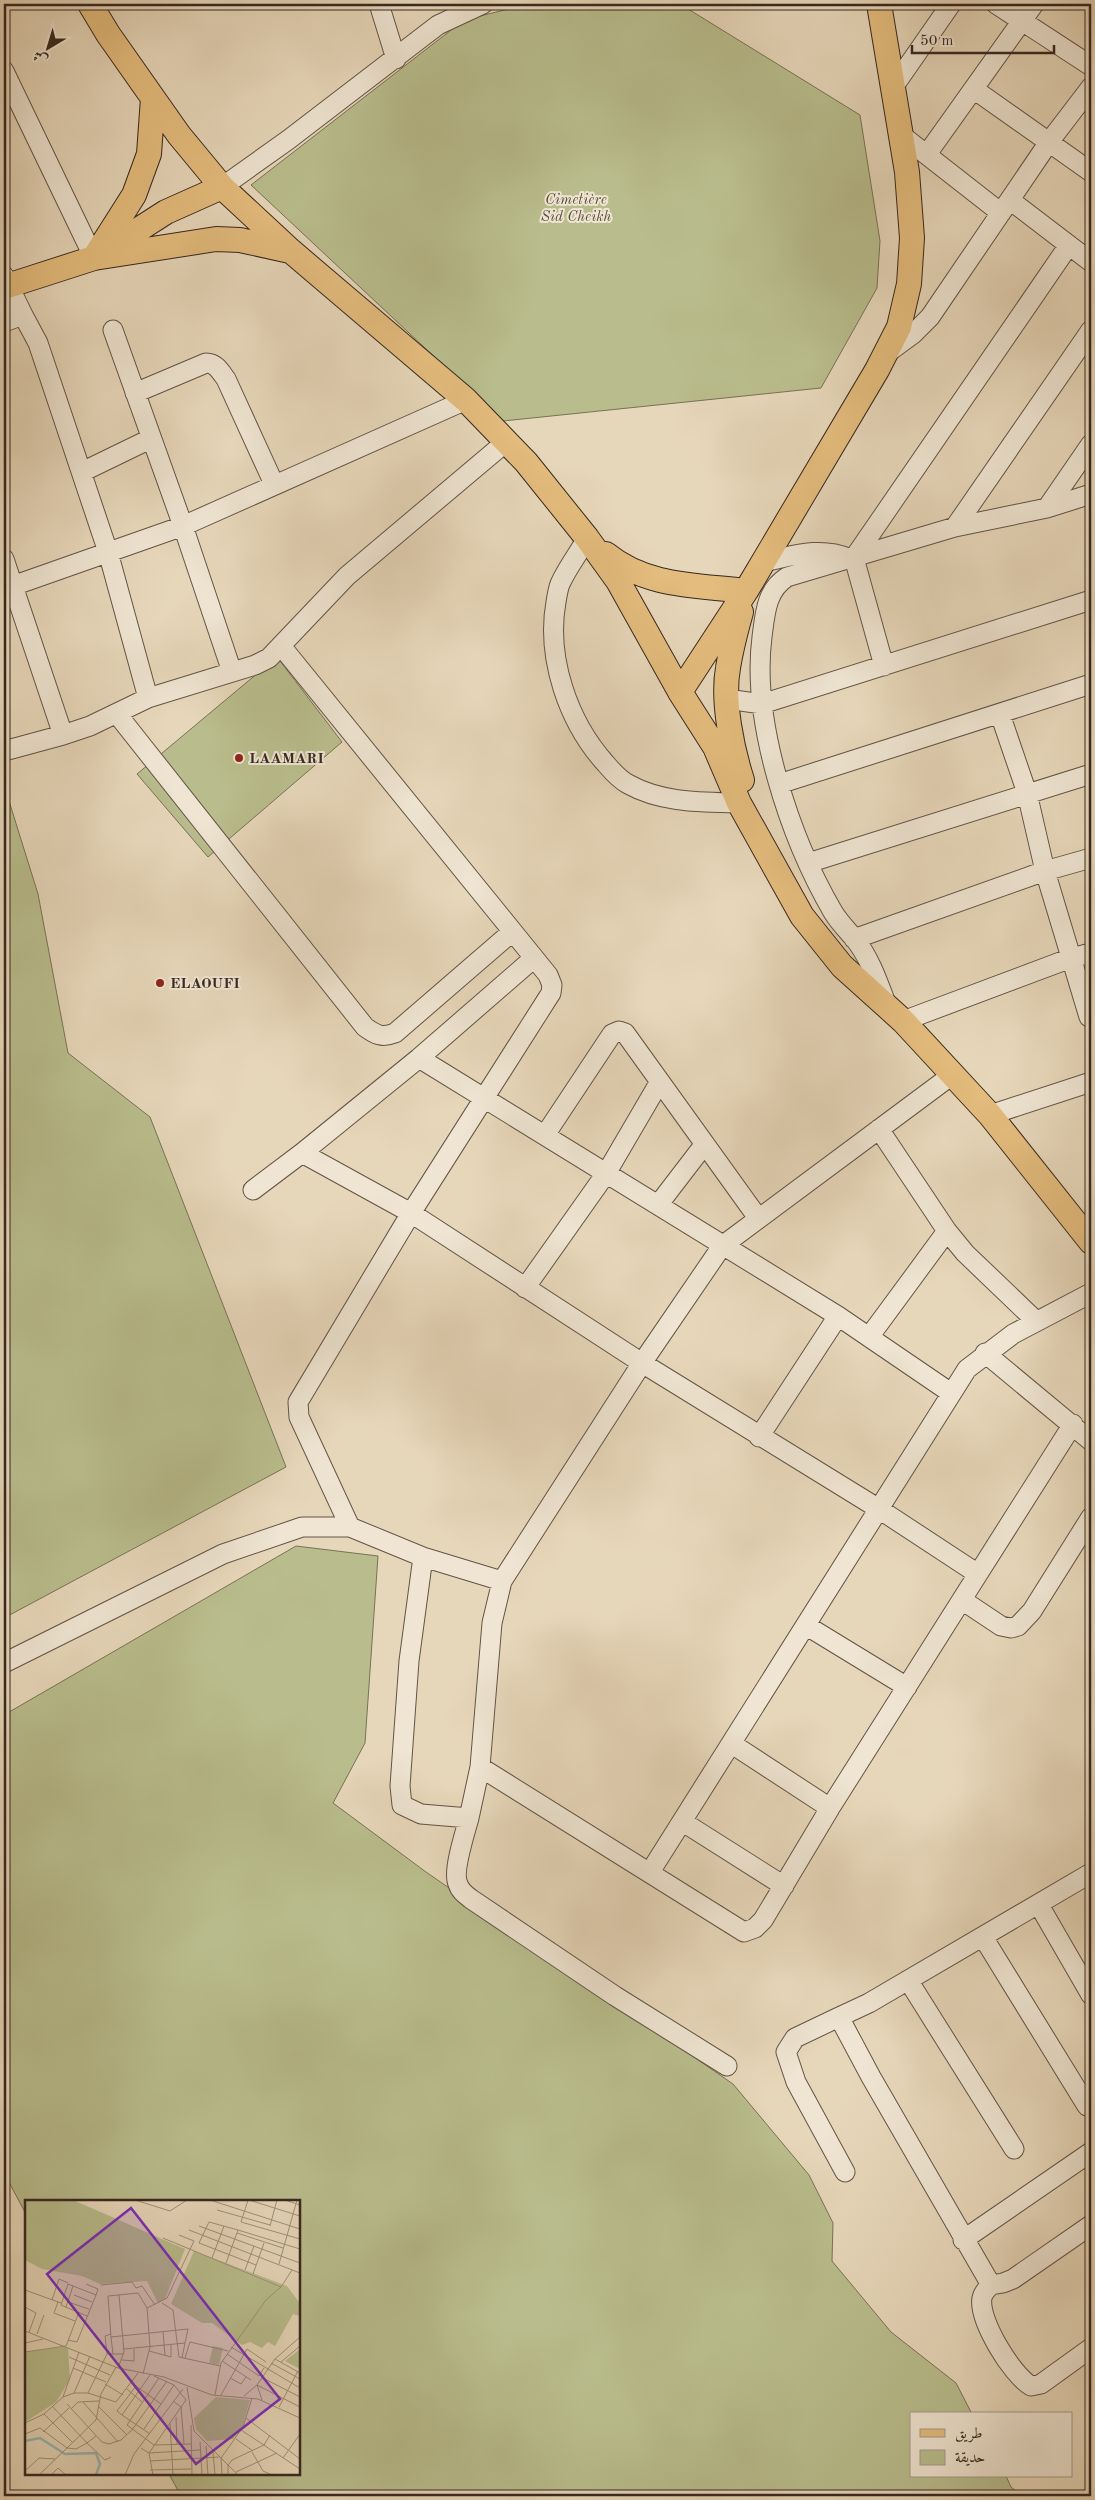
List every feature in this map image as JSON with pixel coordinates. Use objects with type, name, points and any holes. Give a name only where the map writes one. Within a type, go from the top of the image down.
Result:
[{"type":"main road","points":[[90,4],[179,135],[222,187],[291,252],[466,400],[507,441],[588,538],[618,581],[680,692],[715,747],[739,803],[802,916],[842,966],[895,1014],[990,1115],[1091,1242]]},
{"type":"main road","points":[[680,692],[746,591],[886,353],[899,327],[909,284],[912,238],[907,172],[879,4]]},
{"type":"main road","points":[[94,258],[134,195],[149,154],[153,98]]},
{"type":"main road","points":[[94,258],[166,212],[222,187]]},
{"type":"main road","points":[[5,283],[94,258],[216,239],[240,240],[291,252]]},
{"type":"main road","points":[[588,538],[620,565],[640,575],[673,584],[746,591]]},
{"type":"main road","points":[[746,591],[727,670],[727,699],[735,760],[761,841]]},
{"type":"street","points":[[379,4],[396,59]]},
{"type":"street","points":[[222,187],[396,59],[438,25],[482,4]]},
{"type":"street","points":[[894,86],[951,4]]},
{"type":"street","points":[[996,4],[1091,66]]},
{"type":"street","points":[[927,154],[975,90],[1034,4]]},
{"type":"street","points":[[4,71],[94,258]]},
{"type":"street","points":[[886,353],[913,334],[930,317],[1049,142],[1091,87]]},
{"type":"street","points":[[975,90],[1091,172]]},
{"type":"street","points":[[900,134],[1005,206],[1069,245],[1091,262]]},
{"type":"street","points":[[852,558],[1069,245]]},
{"type":"street","points":[[5,283],[38,343],[108,552],[148,698]]},
{"type":"street","points":[[4,322],[23,315]]},
{"type":"street","points":[[113,330],[150,439],[183,526],[232,672]]},
{"type":"street","points":[[955,527],[1091,330]]},
{"type":"street","points":[[135,393],[206,363],[211,363],[218,368],[226,379],[274,484]]},
{"type":"street","points":[[8,588],[183,526],[466,400]]},
{"type":"street","points":[[82,472],[150,439]]},
{"type":"street","points":[[4,751],[63,735],[117,714],[148,698],[232,672],[269,658],[282,647],[347,576],[507,441]]},
{"type":"street","points":[[1047,508],[1091,444]]},
{"type":"street","points":[[1091,494],[1047,508],[955,527],[787,577],[774,588],[766,610],[760,651],[762,704],[779,784],[808,863],[832,911],[854,939],[874,970],[895,1014],[1091,953]]},
{"type":"street","points":[[588,538],[560,584],[553,630],[555,662],[568,700],[583,733],[594,751],[626,784],[650,794],[691,802],[739,803]]},
{"type":"street","points":[[763,562],[814,552],[835,553],[852,558]]},
{"type":"street","points":[[852,558],[884,666]]},
{"type":"street","points":[[4,559],[8,588],[63,735]]},
{"type":"street","points":[[727,699],[762,704],[1091,600]]},
{"type":"street","points":[[282,647],[548,975],[552,985],[550,993],[486,1099],[411,1213],[298,1402],[299,1417],[350,1527]]},
{"type":"street","points":[[779,784],[1091,684]]},
{"type":"street","points":[[117,714],[365,1027],[374,1034],[384,1037],[395,1033],[512,932]]},
{"type":"street","points":[[1000,714],[1027,793],[1045,871],[1090,1022]]},
{"type":"street","points":[[808,863],[1091,774]]},
{"type":"street","points":[[854,939],[1045,871],[1091,858]]},
{"type":"street","points":[[253,1190],[302,1153],[419,1058],[534,958]]},
{"type":"street","points":[[545,1135],[612,1034],[618,1031],[625,1033],[659,1083],[758,1218]]},
{"type":"street","points":[[419,1058],[838,1316],[951,1393]]},
{"type":"street","points":[[727,2066],[607,1990],[471,1899],[461,1890],[457,1883],[457,1873],[480,1767],[492,1623],[502,1581],[642,1363],[722,1246],[952,1075]]},
{"type":"street","points":[[990,1115],[1091,1082]]},
{"type":"street","points":[[525,1288],[607,1172],[659,1083]]},
{"type":"street","points":[[879,1128],[947,1231],[971,1260],[1036,1322]]},
{"type":"street","points":[[658,1205],[704,1145]]},
{"type":"street","points":[[302,1153],[411,1213],[642,1363],[879,1510],[978,1574]]},
{"type":"street","points":[[869,1338],[947,1231]]},
{"type":"street","points":[[650,1872],[967,1369],[986,1353],[1036,1322],[1091,1293]]},
{"type":"street","points":[[759,1437],[838,1316]]},
{"type":"street","points":[[986,1353],[1073,1424],[1091,1442]]},
{"type":"street","points":[[480,1767],[744,1932],[755,1928],[763,1920],[830,1808],[1073,1424]]},
{"type":"street","points":[[962,1600],[1001,1626],[1018,1626],[1032,1611],[1091,1517]]},
{"type":"street","points":[[4,1663],[223,1554],[302,1527],[350,1527],[424,1557],[502,1581]]},
{"type":"street","points":[[424,1557],[409,1662],[400,1798],[402,1805],[421,1814],[468,1818]]},
{"type":"street","points":[[806,1626],[907,1687]]},
{"type":"street","points":[[732,1744],[830,1808]]},
{"type":"street","points":[[683,1822],[784,1886]]},
{"type":"street","points":[[845,2172],[796,2082],[786,2052],[796,2038],[854,2011],[1039,1905],[1091,1872]]},
{"type":"street","points":[[1039,1905],[1090,1989]]},
{"type":"street","points":[[983,1937],[1088,2106]]},
{"type":"street","points":[[908,1980],[1014,2149]]},
{"type":"street","points":[[840,2017],[871,2077],[963,2240],[991,2285]]},
{"type":"street","points":[[963,2240],[1091,2152]]},
{"type":"street","points":[[1091,2225],[1013,2278],[1004,2283],[991,2285],[985,2291],[982,2301],[989,2329],[1026,2383],[1031,2386],[1041,2384],[1091,2348]]},
{"type":"green space","name":"Cimetière Sid Cheikh","points":[[529,4],[680,4],[860,115],[880,241],[877,288],[821,388],[503,421],[251,185],[464,20]]},
{"type":"green space","name":"LAAMARI","points":[[277,657],[342,742],[208,857],[137,774]]},
{"type":"green space","points":[[4,785],[38,894],[68,1053],[150,1117],[286,1467],[4,1618]]},
{"type":"green space","points":[[296,1546],[378,1556],[365,1743],[333,1803],[426,1872],[733,2084],[809,2175],[833,2223],[832,2261],[891,2332],[956,2383],[971,2412],[910,2412],[910,2478],[1007,2478],[1011,2487],[1022,2496],[181,2496],[170,2475],[300,2475],[300,2200],[25,2200],[25,2212],[4,2173],[4,1715]]},
{"type":"place","name":"LAAMARI","points":[[239,758]]},
{"type":"place","name":"ELAOUFI","points":[[160,983]]}]
